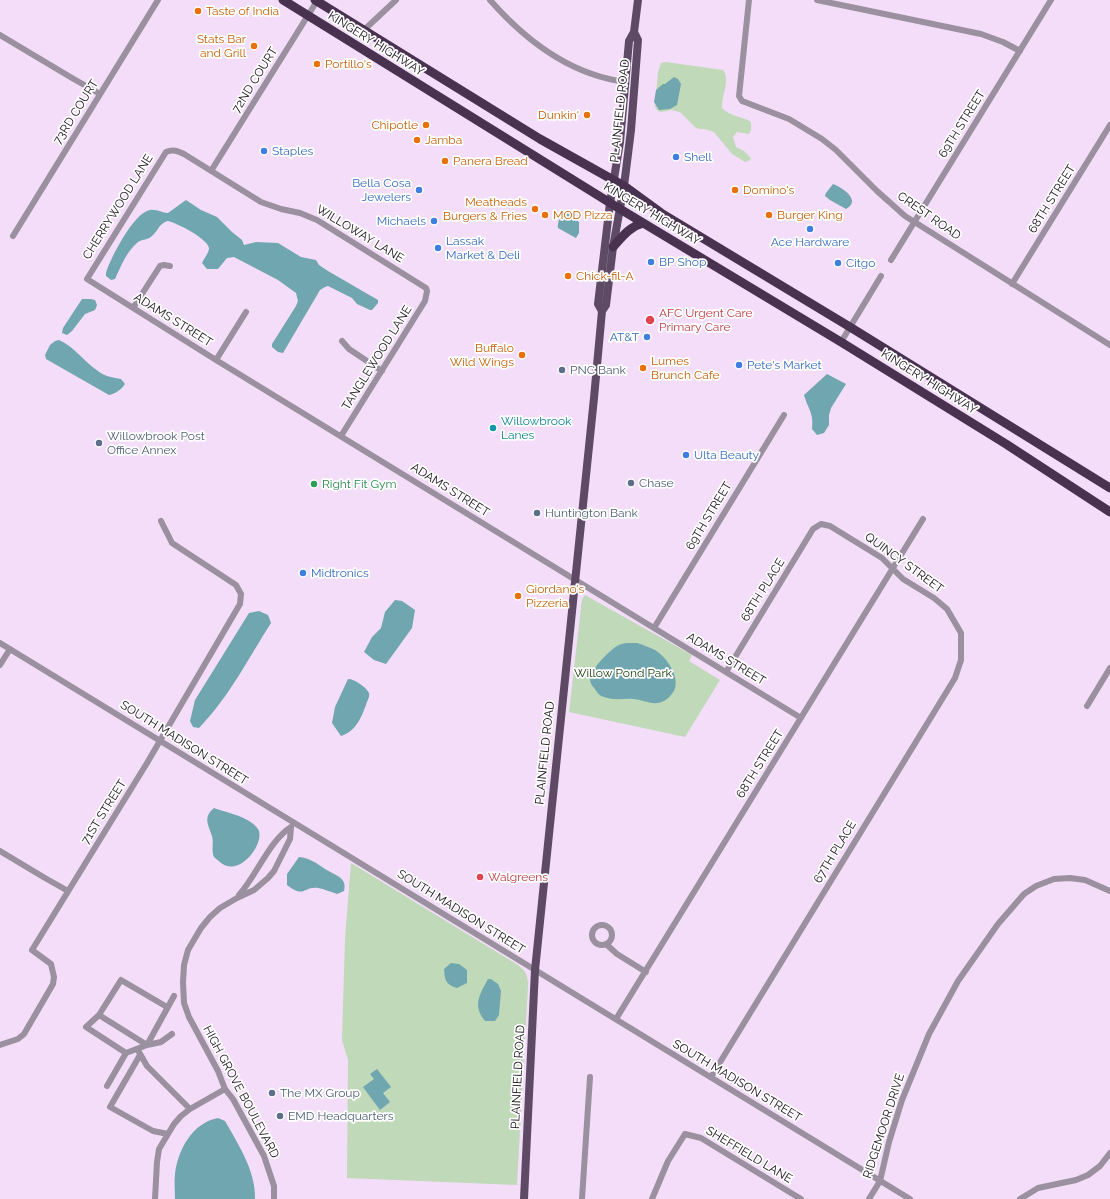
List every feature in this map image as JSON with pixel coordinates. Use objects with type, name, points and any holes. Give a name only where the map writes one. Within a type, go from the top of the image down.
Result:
[{"type":"highway","name":"KINGERY HIGHWAY","points":[[283,0],[610,203],[841,342],[1006,444],[1110,512]]},
{"type":"highway","name":"KINGERY HIGHWAY","points":[[316,1],[540,138],[624,186],[662,213],[1110,488]]},
{"type":"highway","points":[[613,247],[629,229],[635,225],[643,223]]},
{"type":"main road","name":"PLAINFIELD ROAD","points":[[602,311],[598,304],[613,180],[620,142],[629,41],[634,32],[638,0]]},
{"type":"main road","name":"PLAINFIELD ROAD","points":[[524,1199],[534,970],[576,579],[602,311],[606,305],[613,247],[624,186],[631,130],[638,40],[634,32]]},
{"type":"street","name":"73RD COURT","points":[[13,236],[158,0]]},
{"type":"street","points":[[364,30],[396,0]]},
{"type":"street","points":[[490,0],[520,31],[554,56],[585,72],[616,81],[626,82]]},
{"type":"street","name":"CREST ROAD","points":[[749,0],[739,96],[742,101],[789,119],[822,139],[846,159],[891,204],[914,222],[1012,284],[1109,342]]},
{"type":"street","points":[[817,0],[981,34],[1003,42],[1020,51]]},
{"type":"street","name":"69TH STREET","points":[[892,260],[1051,0]]},
{"type":"street","name":"72ND COURT","points":[[211,171],[316,1]]},
{"type":"street","points":[[0,35],[100,94]]},
{"type":"street","name":"68TH STREET","points":[[1012,284],[1110,125]]},
{"type":"street","name":"WILLOWAY LANE","points":[[171,150],[184,154],[261,202],[281,209],[300,213],[316,220],[422,284],[427,291]]},
{"type":"street","name":"CHERRYWOOD LANE","points":[[87,279],[161,158],[166,152],[171,150]]},
{"type":"street","points":[[133,308],[160,266],[170,266]]},
{"type":"street","points":[[841,342],[881,276]]},
{"type":"street","name":"ADAMS STREET","points":[[87,279],[216,360],[801,718]]},
{"type":"street","name":"TANGLEWOOD LANE","points":[[341,436],[425,301],[427,291]]},
{"type":"street","points":[[216,360],[246,312]]},
{"type":"street","points":[[342,341],[349,349],[382,371]]},
{"type":"street","name":"69TH STREET","points":[[654,628],[784,415]]},
{"type":"street","name":"68TH STREET","points":[[616,1019],[923,520]]},
{"type":"street","name":"71ST STREET","points":[[0,1046],[18,1039],[24,1034],[53,984],[54,976],[50,964],[32,950],[240,604],[241,594],[236,585],[172,543],[161,521]]},
{"type":"street","name":"QUINCY STREET","points":[[822,524],[830,526],[876,554],[893,568],[903,579],[941,603],[951,615],[961,633]]},
{"type":"street","name":"68TH PLACE","points":[[726,672],[813,529],[822,524]]},
{"type":"street","name":"67TH PLACE","points":[[711,1077],[955,678],[961,660],[961,633]]},
{"type":"street","name":"SOUTH MADISON STREET","points":[[0,643],[910,1199]]},
{"type":"street","points":[[0,665],[10,649]]},
{"type":"street","points":[[1087,706],[1110,668]]},
{"type":"street","name":"HIGH GROVE BOULEVARD","points":[[237,898],[249,884],[262,861],[281,833],[291,827],[290,839],[274,871],[268,878],[254,890],[225,905],[210,917],[197,934],[188,950],[183,982],[184,1002],[189,1017],[218,1071],[224,1089],[233,1099],[264,1156],[274,1186],[274,1199]]},
{"type":"street","points":[[0,851],[68,891]]},
{"type":"street","name":"RIDGEMOOR DRIVE","points":[[869,1199],[880,1181],[895,1121],[923,1048],[958,981],[998,924],[1020,898],[1028,891],[1054,879],[1078,878],[1110,890]]},
{"type":"street","points":[[606,944],[617,954],[646,972]]},
{"type":"street","points":[[126,1053],[86,1027],[99,1015],[121,980],[167,1007]]},
{"type":"street","points":[[147,1045],[174,996]]},
{"type":"street","points":[[99,1015],[147,1045]]},
{"type":"street","points":[[107,1086],[126,1053],[147,1045],[161,1042],[172,1034]]},
{"type":"street","points":[[137,1049],[147,1066],[190,1109]]},
{"type":"street","points":[[140,1055],[110,1107],[153,1131],[168,1134]]},
{"type":"street","points":[[582,1199],[590,1077]]},
{"type":"street","points":[[155,1199],[159,1148],[177,1120],[190,1109],[224,1089]]},
{"type":"street","name":"SHEFFIELD LANE","points":[[652,1199],[668,1161],[685,1134],[701,1138],[801,1199]]},
{"type":"street","points":[[1020,1199],[1038,1188],[1076,1180],[1088,1175],[1100,1166],[1110,1153]]},
{"type":"green space","points":[[666,62],[723,70],[726,83],[722,108],[729,113],[751,122],[751,130],[749,134],[737,132],[733,137],[736,147],[744,151],[751,158],[750,160],[745,162],[732,154],[714,132],[696,128],[680,112],[671,110],[661,112],[658,111],[655,107],[658,72],[661,63]]},
{"type":"green space","name":"Willow Pond Park","points":[[585,595],[692,655],[689,661],[720,680],[685,737],[569,712],[582,599]]},
{"type":"green space","points":[[351,863],[518,965],[526,974],[528,986],[517,1185],[347,1178],[348,1060],[342,1040],[345,938]]},
{"type":"shaded area","points":[[674,77],[678,79],[681,84],[677,105],[670,109],[659,110],[654,102],[656,90]]},
{"type":"shaded area","points":[[833,184],[845,191],[850,196],[852,201],[846,209],[825,196]]},
{"type":"shaded area","points":[[186,200],[201,210],[217,217],[242,240],[244,245],[256,242],[278,243],[301,257],[316,260],[319,265],[328,271],[378,300],[378,303],[372,310],[370,310],[357,304],[352,298],[328,286],[325,287],[320,290],[283,353],[278,352],[272,347],[272,344],[296,306],[298,301],[296,293],[278,280],[234,257],[227,258],[218,269],[207,269],[202,263],[209,250],[207,244],[198,236],[177,224],[167,221],[161,225],[154,234],[147,239],[138,242],[130,250],[115,279],[111,280],[106,276],[108,266],[117,247],[137,219],[150,210],[168,213]]},
{"type":"shaded area","points":[[566,211],[579,222],[579,233],[576,238],[558,228],[560,218]]},
{"type":"shaded area","points":[[82,299],[95,300],[97,305],[95,310],[85,314],[67,335],[62,333],[63,328]]},
{"type":"shaded area","points":[[59,340],[75,351],[100,373],[121,379],[125,384],[114,394],[109,395],[46,359],[45,355],[50,345]]},
{"type":"shaded area","points":[[827,374],[846,384],[831,408],[829,425],[824,433],[817,435],[812,429],[811,415],[804,395]]},
{"type":"shaded area","points":[[395,600],[402,601],[415,610],[412,628],[386,664],[374,660],[364,652],[372,637],[381,628],[385,612]]},
{"type":"shaded area","points":[[259,611],[268,615],[271,623],[220,704],[199,728],[193,727],[190,721],[195,700],[249,613]]},
{"type":"shaded area","points":[[624,643],[637,643],[655,650],[665,659],[673,671],[676,684],[675,690],[664,701],[655,703],[634,699],[612,699],[600,695],[592,686],[590,680],[593,671],[609,652]]},
{"type":"shaded area","points":[[348,679],[356,681],[364,687],[369,693],[369,696],[357,724],[351,731],[341,736],[332,723],[335,707]]},
{"type":"shaded area","points":[[214,808],[244,818],[258,829],[260,835],[255,849],[244,862],[236,866],[229,866],[221,863],[214,857],[213,839],[207,818],[208,814]]},
{"type":"shaded area","points":[[299,857],[313,861],[342,879],[345,886],[344,891],[337,894],[320,888],[313,888],[301,892],[287,885],[287,874]]},
{"type":"shaded area","points":[[451,963],[459,964],[467,970],[467,983],[457,988],[450,985],[445,979],[444,969]]},
{"type":"shaded area","points":[[488,979],[491,979],[498,984],[501,991],[499,1015],[495,1021],[485,1021],[481,1015],[478,1005],[480,995]]},
{"type":"shaded area","points":[[377,1069],[391,1087],[383,1093],[390,1102],[380,1110],[363,1087],[374,1079],[370,1074]]},
{"type":"shaded area","points":[[218,1118],[225,1121],[245,1158],[253,1178],[255,1199],[175,1199],[175,1174],[179,1156],[183,1147],[201,1125]]},
{"type":"place","name":"Taste of India","points":[[198,11]]},
{"type":"place","name":"Stats Bar and Grill","points":[[254,46]]},
{"type":"place","name":"Portillo's","points":[[317,64]]},
{"type":"place","name":"Dunkin'","points":[[587,115]]},
{"type":"place","name":"Chipotle","points":[[426,125]]},
{"type":"place","name":"Jamba","points":[[417,140]]},
{"type":"place","name":"Staples","points":[[264,151]]},
{"type":"place","name":"Shell","points":[[676,157]]},
{"type":"place","name":"Panera Bread","points":[[445,161]]},
{"type":"place","name":"Bella Cosa Jewelers","points":[[419,190]]},
{"type":"place","name":"Domino's","points":[[735,190]]},
{"type":"place","name":"Meatheads Burgers & Fries","points":[[535,209]]},
{"type":"place","name":"MOD Pizza","points":[[545,215]]},
{"type":"place","name":"Burger King","points":[[769,215]]},
{"type":"place","name":"Michaels","points":[[434,221]]},
{"type":"place","name":"Ace Hardware","points":[[810,229]]},
{"type":"place","name":"Lassak Market & Deli","points":[[438,248]]},
{"type":"place","name":"BP Shop","points":[[651,262]]},
{"type":"place","name":"Citgo","points":[[838,263]]},
{"type":"place","name":"Chick-fil-A","points":[[568,276]]},
{"type":"place","name":"AFC Urgent Care Primary Care","points":[[650,320]]},
{"type":"place","name":"AT&T","points":[[647,337]]},
{"type":"place","name":"Buffalo Wild Wings","points":[[522,355]]},
{"type":"place","name":"Pete's Market","points":[[739,365]]},
{"type":"place","name":"Lumes Brunch Cafe","points":[[643,368]]},
{"type":"place","name":"PNC Bank","points":[[562,370]]},
{"type":"place","name":"Willowbrook Lanes","points":[[493,428]]},
{"type":"place","name":"Willowbrook Post Office Annex","points":[[99,443]]},
{"type":"place","name":"Ulta Beauty","points":[[686,455]]},
{"type":"place","name":"Chase","points":[[631,483]]},
{"type":"place","name":"Right Fit Gym","points":[[314,484]]},
{"type":"place","name":"Huntington Bank","points":[[537,513]]},
{"type":"place","name":"Midtronics","points":[[303,573]]},
{"type":"place","name":"Giordano's Pizzeria","points":[[518,596]]},
{"type":"place","name":"Walgreens","points":[[480,877]]},
{"type":"place","name":"The MX Group","points":[[272,1093]]},
{"type":"place","name":"EMD Headquarters","points":[[280,1116]]}]
